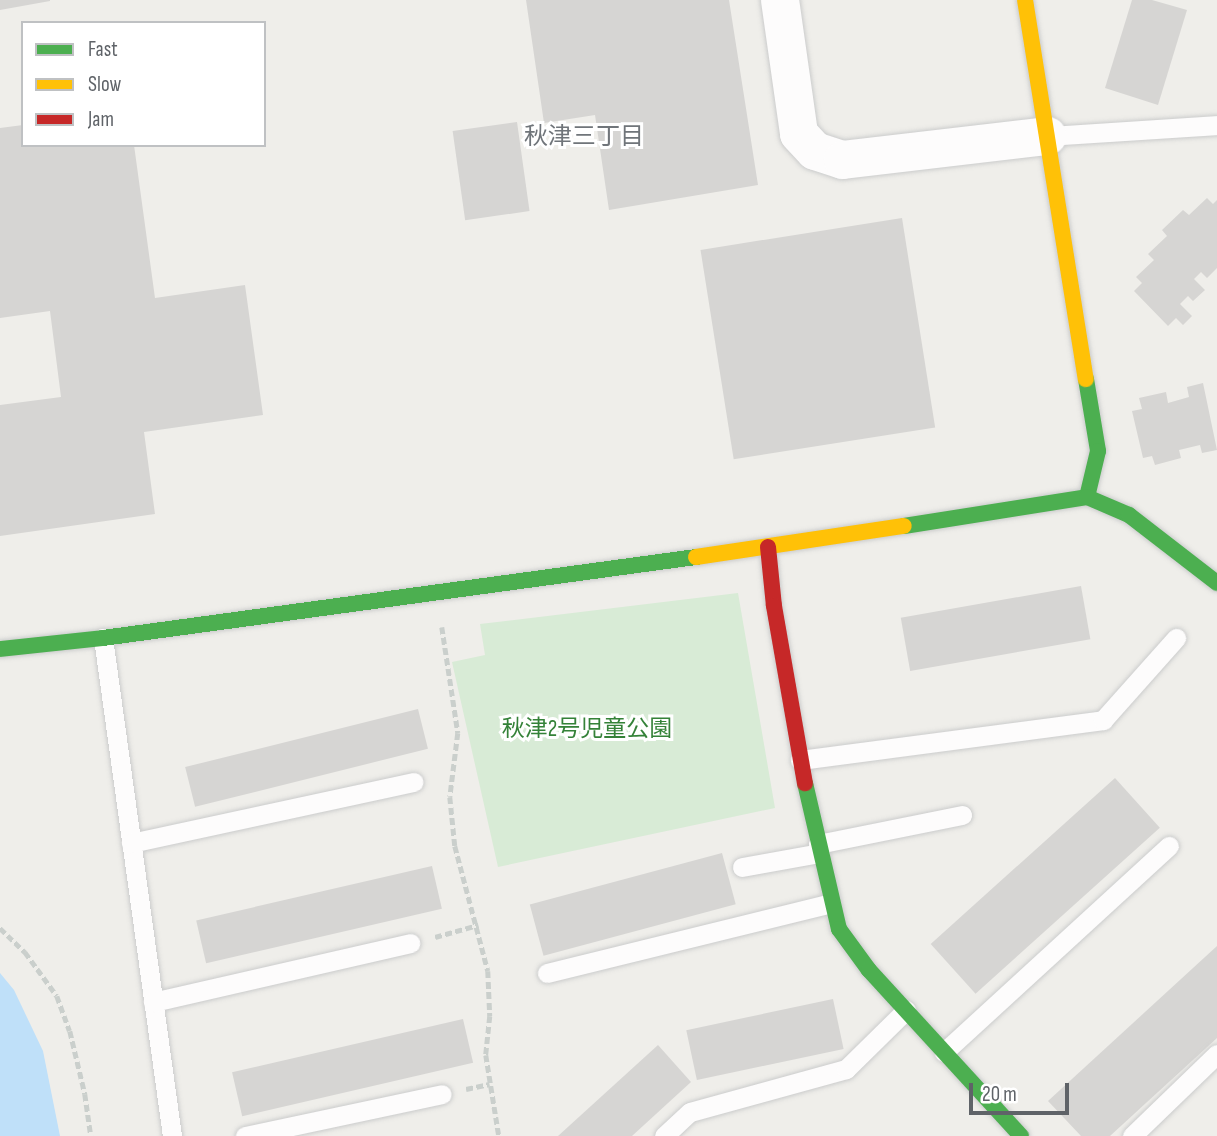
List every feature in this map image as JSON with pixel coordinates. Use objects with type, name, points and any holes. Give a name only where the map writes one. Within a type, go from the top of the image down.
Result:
[{"type":"street","points":[[780,0],[799,134],[815,151],[843,160],[1048,136]]},
{"type":"street","points":[[1025,0],[1098,451],[1087,497]]},
{"type":"street","points":[[0,649],[103,638],[768,547],[1087,497],[1129,515],[1217,583]]},
{"type":"street","points":[[768,547],[774,606],[800,760],[831,904],[839,929],[906,1010],[1021,1136]]},
{"type":"lane","points":[[1048,136],[1217,125]]},
{"type":"lane","points":[[103,638],[172,1136]]},
{"type":"lane","points":[[800,760],[1102,720],[1176,638]]},
{"type":"lane","points":[[131,843],[413,782]]},
{"type":"lane","points":[[741,867],[962,815]]},
{"type":"lane","points":[[944,1052],[1169,846]]},
{"type":"lane","points":[[547,973],[831,904]]},
{"type":"lane","points":[[153,1002],[410,943]]},
{"type":"lane","points":[[664,1136],[690,1112],[846,1069],[906,1010]]},
{"type":"lane","points":[[1132,1136],[1217,1054]]},
{"type":"lane","points":[[245,1136],[442,1094]]},
{"type":"path","points":[[442,625],[458,733],[450,797],[455,846],[478,925],[490,995],[486,1036],[488,1078],[499,1136]]},
{"type":"path","points":[[410,943],[478,925]]},
{"type":"path","points":[[0,928],[24,951],[57,996],[70,1031],[85,1094],[91,1136]]},
{"type":"green space","name":"秋津2号児童公園","points":[[738,593],[775,808],[498,867],[452,662],[485,655],[480,624]]},
{"type":"water","points":[[0,973],[14,990],[43,1051],[60,1136],[0,1136]]},
{"type":"building","points":[[0,0],[50,0],[50,1],[0,10]]},
{"type":"building","points":[[526,0],[729,0],[758,185],[609,210],[595,115],[544,123]]},
{"type":"building","points":[[1132,0],[1152,0],[1187,10],[1158,105],[1105,88]]},
{"type":"building","points":[[517,122],[530,211],[465,220],[453,131]]},
{"type":"building","points":[[21,125],[21,147],[134,147],[155,298],[245,285],[263,415],[144,432],[155,514],[0,536],[0,405],[61,397],[50,311],[0,318],[0,128]]},
{"type":"building","points":[[1207,198],[1213,204],[1217,200],[1217,268],[1207,278],[1201,272],[1194,279],[1205,290],[1193,301],[1188,296],[1180,304],[1192,316],[1183,325],[1176,318],[1168,326],[1134,291],[1142,283],[1136,277],[1154,260],[1148,254],[1167,236],[1162,230],[1183,210],[1189,215]]},
{"type":"building","points":[[902,218],[935,427],[734,459],[701,250]]},
{"type":"building","points":[[1203,383],[1217,450],[1202,453],[1200,445],[1179,450],[1181,458],[1155,465],[1152,456],[1143,458],[1132,411],[1142,409],[1139,398],[1166,392],[1168,403],[1189,397],[1187,387]]},
{"type":"building","points":[[1081,586],[1090,639],[910,671],[901,618]]},
{"type":"building","points":[[418,709],[428,749],[195,807],[185,767]]},
{"type":"building","points":[[1115,778],[1160,828],[976,994],[931,944]]},
{"type":"building","points":[[722,853],[736,904],[543,956],[530,905]]},
{"type":"building","points":[[432,866],[442,909],[206,963],[196,920]]},
{"type":"building","points":[[1217,946],[1217,1038],[1110,1136],[1081,1136],[1048,1101]]},
{"type":"building","points":[[833,999],[844,1049],[697,1080],[686,1030]]},
{"type":"building","points":[[463,1019],[473,1063],[242,1116],[232,1072]]},
{"type":"building","points":[[658,1045],[691,1082],[632,1136],[558,1136]]},
{"type":"traffic: fast","points":[[1086,379],[1098,451],[1087,497]]},
{"type":"traffic: fast","points":[[904,526],[1087,497],[1129,515],[1217,583]]},
{"type":"traffic: fast","points":[[0,649],[103,638],[696,557]]},
{"type":"traffic: fast","points":[[805,783],[839,929],[869,970],[1021,1136]]},
{"type":"traffic: slow","points":[[1025,0],[1086,379]]},
{"type":"traffic: slow","points":[[696,557],[904,526]]},
{"type":"traffic: jam","points":[[768,547],[774,606],[805,783]]},
{"type":"district","name":"秋津三丁目","points":[[584,137]]}]
